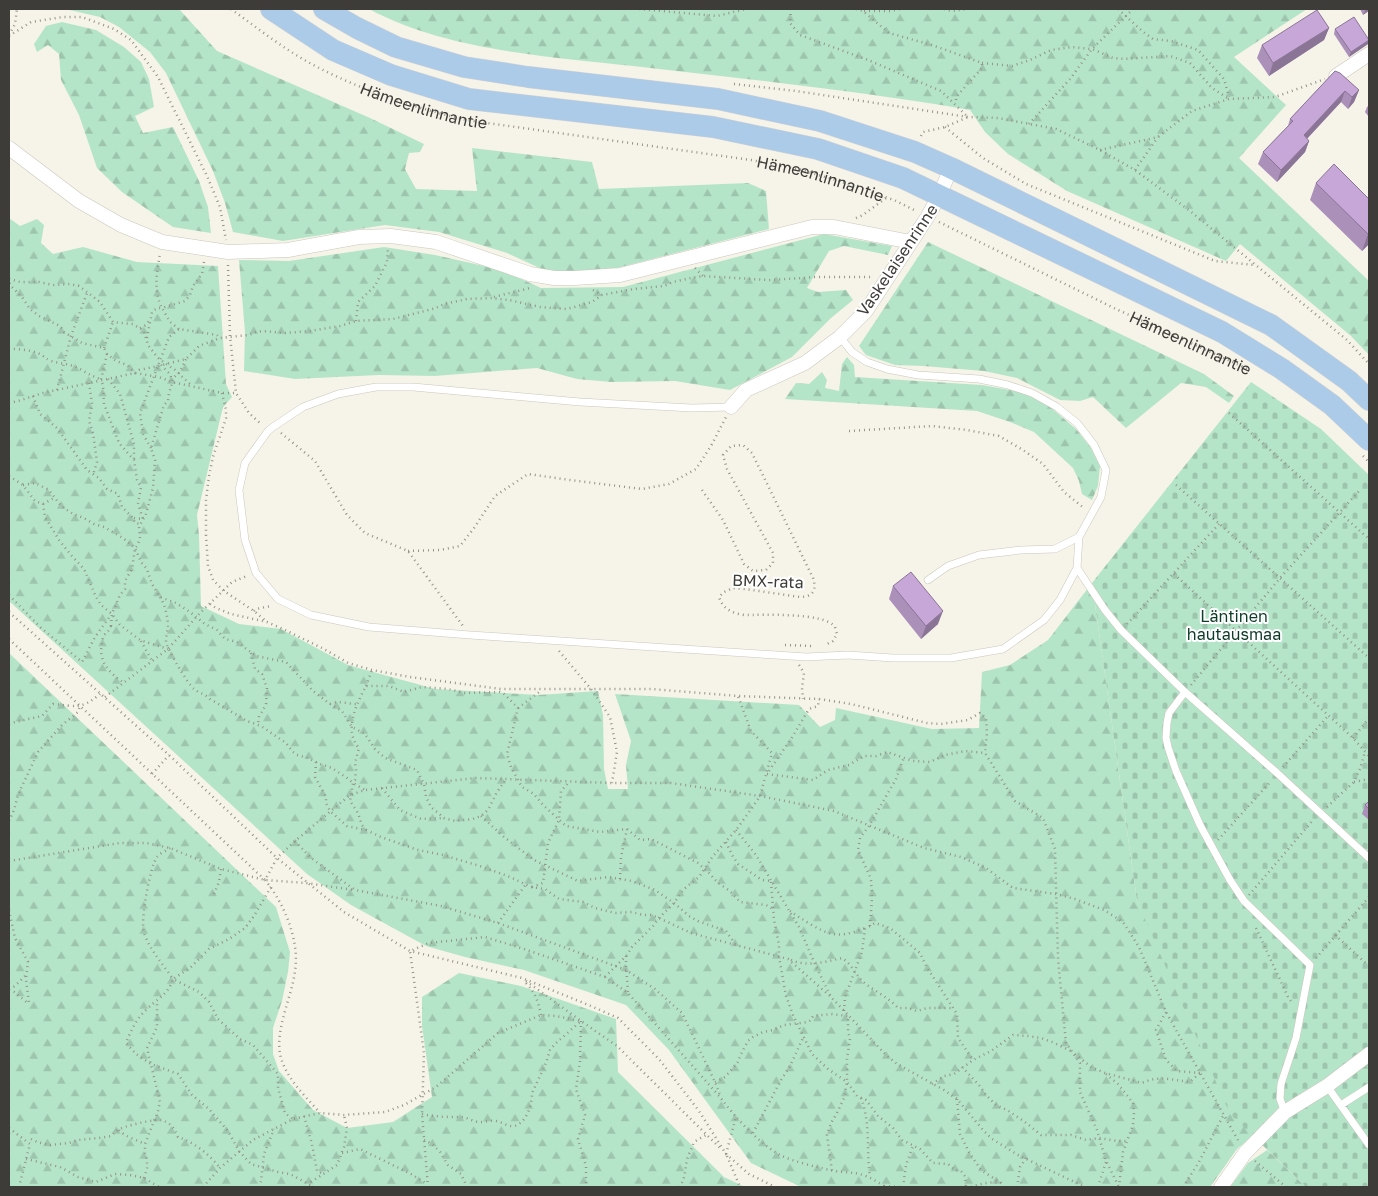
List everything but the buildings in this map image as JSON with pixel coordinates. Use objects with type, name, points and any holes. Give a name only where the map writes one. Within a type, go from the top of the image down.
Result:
[{"type":"main road","name":"Hämeenlinnantie","points":[[271,9],[333,50],[391,75],[469,99],[713,127],[818,149],[903,178],[1222,332],[1282,369],[1332,405],[1366,448]]},
{"type":"main road","points":[[324,9],[357,28],[396,46],[464,68],[727,101],[820,121],[915,152],[1271,325],[1349,381],[1369,400]]},
{"type":"street","points":[[1336,76],[1369,54]]},
{"type":"street","points":[[9,148],[79,201],[121,225],[162,242],[206,250],[228,252],[288,250],[360,237],[391,236],[436,242],[530,274],[554,278],[575,278],[620,276],[684,258],[812,227],[834,227],[911,242]]},
{"type":"street","name":"Vaskelaisenrinne","points":[[731,407],[746,390],[804,363],[840,337],[866,311],[928,216],[951,168]]},
{"type":"street","points":[[1222,1187],[1245,1153],[1285,1112],[1327,1086],[1369,1054]]},
{"type":"lane","points":[[731,407],[692,408],[580,402],[414,387],[376,387],[338,394],[303,407],[270,429],[245,463],[238,490],[245,540],[256,573],[278,599],[311,615],[369,627],[806,657],[848,655],[893,658],[951,658],[1003,649],[1044,620],[1060,600],[1077,568],[1078,537],[1101,497],[1106,470],[1094,445],[1077,423],[1056,407],[1032,393],[1008,385],[979,380],[918,375],[887,369],[867,362],[852,352],[840,337]]},
{"type":"lane","points":[[928,580],[948,566],[978,555],[1021,550],[1055,549],[1078,537]]},
{"type":"lane","points":[[1077,568],[1121,630],[1186,692],[1369,858]]},
{"type":"lane","points":[[1186,692],[1172,709],[1166,730],[1168,747],[1176,771],[1200,825],[1230,880],[1244,901],[1310,965],[1296,1038],[1281,1084],[1280,1099],[1285,1112]]},
{"type":"lane","points":[[1327,1086],[1369,1144]]},
{"type":"lane","points":[[1341,1105],[1369,1087]]},
{"type":"path","points":[[9,35],[15,24],[17,9]]},
{"type":"path","name":"Hämeenlinnantie","points":[[231,9],[285,47],[320,68],[391,100],[430,112],[466,120],[751,160],[802,170],[848,184],[928,216],[1116,310],[1256,374]]},
{"type":"path","points":[[639,9],[717,16],[746,9]]},
{"type":"path","points":[[791,9],[790,23],[800,35],[868,60],[941,91],[968,118],[923,132],[920,139]]},
{"type":"path","points":[[856,9],[863,11],[900,9]]},
{"type":"path","points":[[944,9],[952,11],[967,9]]},
{"type":"path","points":[[1118,9],[1153,39],[1172,41],[1198,50],[1224,79],[1229,99]]},
{"type":"path","points":[[1029,124],[1070,79],[1092,49],[1133,9]]},
{"type":"path","points":[[863,11],[888,34],[932,45],[982,63],[1012,66],[1051,50],[1072,47],[1092,49],[1113,58],[1170,56],[1190,63],[1212,88],[1229,99]]},
{"type":"path","points":[[9,35],[31,22],[82,16],[114,30],[131,40],[158,77],[207,176],[220,207],[228,252],[230,336],[236,393],[249,413],[314,460],[347,515],[365,533],[408,551],[440,550],[460,546],[495,496],[528,474],[642,489],[669,484],[696,469],[712,446],[731,407]]},
{"type":"path","points":[[956,104],[956,97],[982,68],[982,63]]},
{"type":"path","points":[[1135,170],[1158,137],[1192,111],[1229,99],[1275,97],[1336,76]]},
{"type":"path","points":[[945,126],[983,158],[1026,184],[1214,262],[1255,265]]},
{"type":"path","points":[[1100,150],[1158,137]]},
{"type":"path","points":[[834,227],[863,215],[886,198]]},
{"type":"path","points":[[356,321],[358,302],[374,286],[387,262],[391,236]]},
{"type":"path","points":[[162,242],[156,276],[158,301],[170,322],[179,328],[217,335],[220,338]]},
{"type":"path","points":[[147,340],[153,310],[185,301],[202,274],[206,250]]},
{"type":"path","points":[[151,448],[164,405],[168,400],[173,378],[186,359],[199,346],[220,338],[249,335],[263,331],[290,333],[340,326],[356,321],[393,319],[467,299],[492,298],[540,307],[567,309],[592,302],[606,294],[664,286],[673,282],[703,276],[768,280],[812,277],[888,278]]},
{"type":"path","points":[[104,348],[82,343],[64,332],[60,326],[39,316],[30,309],[22,297],[10,285],[9,279],[20,282],[79,286],[100,302],[114,322],[132,324],[140,328],[144,332],[148,345],[161,360],[192,386]]},
{"type":"path","points":[[492,298],[530,288]]},
{"type":"path","points":[[56,390],[71,336],[87,293]]},
{"type":"path","points":[[140,328],[150,320]]},
{"type":"path","points":[[114,322],[104,348],[107,354],[116,361],[127,365],[135,373],[222,393],[236,393]]},
{"type":"path","points":[[9,594],[40,627],[82,662],[94,637],[112,614],[120,595],[125,589],[125,581],[132,569],[135,548],[138,546],[140,539],[139,527],[153,488],[155,460],[143,434],[140,414],[168,337],[179,328]]},
{"type":"path","points":[[9,349],[32,352],[42,355],[48,360],[64,362],[101,380]]},
{"type":"path","points":[[107,354],[101,380],[104,404],[119,443],[134,460]]},
{"type":"path","points":[[9,403],[186,359]]},
{"type":"path","points":[[159,366],[170,374],[172,382]]},
{"type":"path","points":[[108,379],[120,394],[134,444],[137,480],[141,487],[138,504],[143,518]]},
{"type":"path","points":[[89,383],[92,404],[89,421],[93,433],[97,462],[93,475]]},
{"type":"path","points":[[222,393],[226,418],[217,443],[209,476],[206,514],[208,566],[213,580],[224,592],[254,611],[267,622]]},
{"type":"path","points":[[33,396],[40,414],[57,428],[87,470],[99,478],[107,488],[118,494],[122,507],[133,518],[135,523],[141,524]]},
{"type":"path","points":[[1229,414],[1369,539]]},
{"type":"path","points":[[849,430],[932,426],[999,436],[1043,464],[1064,492],[1091,514]]},
{"type":"path","name":"BMX-rata","points":[[702,490],[723,520],[744,564],[753,571],[766,570],[773,563],[773,553],[727,469],[724,455],[731,446],[743,445],[752,453],[815,584],[814,591],[807,597],[800,597],[733,588],[724,592],[719,597],[721,604],[727,609],[744,615],[820,618],[835,627],[837,634],[834,641],[826,645],[780,644]]},
{"type":"path","points":[[1366,448],[1369,462]]},
{"type":"path","points":[[9,476],[23,485],[35,501],[43,504],[54,498]]},
{"type":"path","points":[[23,485],[35,483],[49,490],[61,506],[73,514],[104,527],[123,538],[135,548],[166,610],[168,626],[166,644],[168,649],[188,684],[193,689],[247,721],[258,725],[286,743],[297,755],[332,768],[365,790]]},
{"type":"path","points":[[1176,485],[1369,658]]},
{"type":"path","points":[[1186,692],[1280,578],[1360,490]]},
{"type":"path","points":[[43,504],[46,517],[59,540],[84,569],[96,597],[102,605],[120,625],[140,640],[168,649]]},
{"type":"path","points":[[133,518],[143,518]]},
{"type":"path","points":[[1121,630],[1219,524]]},
{"type":"path","points":[[408,551],[470,635]]},
{"type":"path","points":[[105,697],[168,649],[196,617],[224,592],[232,582],[256,573]]},
{"type":"path","points":[[1174,574],[1353,738],[1369,756]]},
{"type":"path","points":[[160,597],[176,603],[205,624],[217,630],[225,639],[236,642],[256,656],[286,662],[313,691],[342,711],[352,727],[355,743],[359,748],[355,763],[356,780],[353,783],[350,801],[366,830]]},
{"type":"path","points":[[254,611],[285,602]]},
{"type":"path","points":[[210,604],[231,614],[267,622],[293,633],[348,663],[372,670],[410,677],[500,689],[651,689],[738,696],[819,699],[851,704],[927,723],[941,724],[968,720],[980,714],[986,718],[985,754],[1015,801],[1043,818],[1055,848],[1058,958],[1066,1043],[1080,1062],[1080,1092],[1099,1138],[1106,1161],[1119,1187]]},
{"type":"path","points":[[9,612],[105,697],[277,858],[344,912],[410,951],[522,978],[618,1018],[659,1059],[699,1111],[726,1154],[740,1187]]},
{"type":"path","points":[[112,614],[112,626],[104,636],[101,645],[101,655],[110,672],[123,682]]},
{"type":"path","points":[[9,639],[271,887],[285,911],[295,947],[295,971],[282,1020],[279,1050],[291,1080],[320,1113]]},
{"type":"path","points":[[140,640],[152,661]]},
{"type":"path","points":[[549,640],[591,689],[610,717],[617,752],[612,783]]},
{"type":"path","points":[[251,652],[256,669],[262,674],[267,688],[266,704],[259,716],[258,725]]},
{"type":"path","points":[[791,656],[804,673],[803,699]]},
{"type":"path","points":[[352,727],[357,704],[372,670]]},
{"type":"path","points":[[366,686],[389,686],[404,692],[422,687],[448,688],[465,693],[500,692],[518,708]]},
{"type":"path","points":[[544,689],[518,708],[507,754],[522,787],[534,794],[566,826],[600,832],[627,829],[640,840],[651,839],[698,863],[740,902],[773,909]]},
{"type":"path","points":[[9,724],[42,716],[53,704],[80,706],[90,702],[100,694]]},
{"type":"path","points":[[605,977],[627,955],[684,889],[699,877],[760,796],[772,753],[751,731],[738,696]]},
{"type":"path","points":[[767,774],[792,739],[809,709],[818,706],[819,699]]},
{"type":"path","points":[[330,704],[334,702],[357,704]]},
{"type":"path","points":[[9,821],[18,795],[38,752],[62,725],[78,712],[80,706]]},
{"type":"path","points":[[1353,738],[1369,718]]},
{"type":"path","points":[[352,727],[366,734],[375,749],[385,758],[417,770],[424,784],[426,796],[431,807],[444,818]]},
{"type":"path","points":[[767,774],[813,780],[828,770],[849,765],[864,756],[876,756],[887,752],[913,761],[930,762],[945,755],[965,751],[985,754]]},
{"type":"path","points":[[1244,901],[1320,813],[1354,782],[1365,752]]},
{"type":"path","points":[[152,774],[169,756]]},
{"type":"path","points":[[870,926],[871,879],[858,850],[860,838],[896,779],[904,757]]},
{"type":"path","points":[[316,762],[315,777],[326,797],[326,803],[330,811],[346,826],[366,830],[418,850],[442,855],[496,872],[531,887],[545,890],[560,899],[582,902],[595,908],[615,913],[632,912],[659,918],[691,933],[798,963],[821,963],[842,958],[850,963],[864,983],[898,1008],[908,1008],[917,1011],[927,1008],[952,1008]]},
{"type":"path","points":[[265,880],[277,858],[295,841],[350,795],[365,790],[476,778],[517,778],[612,783],[671,783],[760,796],[834,811],[924,848],[961,857],[986,868],[1013,888],[1056,894],[1075,899],[1104,910],[1123,922],[1139,947],[1166,1012],[1245,1153],[1286,1187]]},
{"type":"path","points":[[382,788],[400,810],[421,820],[444,818],[463,821],[481,816],[488,810],[500,786],[507,778]]},
{"type":"path","points":[[1354,782],[1369,779]]},
{"type":"path","points":[[531,887],[543,883],[548,843],[558,820],[561,791],[570,781]]},
{"type":"path","points":[[481,816],[534,860],[578,881],[608,877],[632,881],[655,890],[674,902],[689,916],[726,931],[736,945]]},
{"type":"path","points":[[620,879],[621,857],[627,829]]},
{"type":"path","points":[[736,830],[756,855],[798,927],[831,997]]},
{"type":"path","points":[[295,841],[311,858],[355,890]]},
{"type":"path","points":[[726,842],[738,864],[762,880],[771,881]]},
{"type":"path","points":[[9,861],[120,843],[146,843],[170,848],[221,869],[265,880],[306,882],[355,890],[441,906],[498,923],[626,970],[655,989],[682,1012],[715,1082],[720,1097]]},
{"type":"path","points":[[170,848],[158,856],[150,873],[142,930],[155,956],[172,979],[199,992],[209,1002],[218,1019],[240,1039],[252,1045],[278,1074],[278,1088],[285,1113],[293,1119]]},
{"type":"path","points":[[214,894],[219,882],[221,869]]},
{"type":"path","points":[[771,881],[779,945],[778,957],[786,996],[812,1054],[828,1069],[847,1082],[857,1096],[866,1100],[878,1116],[894,1128],[902,1140],[914,1146],[933,1163],[948,1164],[954,1170],[962,1172],[965,1176],[966,1187]]},
{"type":"path","points":[[498,923],[526,884]]},
{"type":"path","points":[[271,887],[254,916],[244,928],[229,939],[209,949],[190,968],[172,979],[170,988],[146,1009],[132,1028],[126,1043],[136,1054],[151,1064],[178,1074],[192,1095],[209,1109],[228,1131],[239,1151],[251,1164],[290,1174],[312,1187]]},
{"type":"path","points":[[1310,965],[1369,897]]},
{"type":"path","points":[[9,910],[15,938],[28,962],[29,1004],[9,990]]},
{"type":"path","points":[[788,910],[833,934],[852,933],[870,926]]},
{"type":"path","points":[[844,1011],[845,997],[862,952],[865,929],[875,923],[890,928],[920,953],[926,966],[957,1014],[958,1038],[972,1060]]},
{"type":"path","points":[[1256,927],[1288,997],[1301,1014]]},
{"type":"path","points":[[1335,935],[1369,966]]},
{"type":"path","points":[[410,951],[429,943],[486,937],[605,977],[628,993],[728,1108],[753,1134],[776,1153],[832,1171],[855,1173],[870,1177],[884,1187],[901,1187],[906,1165],[914,1146]]},
{"type":"path","points":[[410,951],[424,1053],[422,1114],[428,1186]]},
{"type":"path","points":[[627,955],[628,993]]},
{"type":"path","points":[[788,959],[831,997],[886,1055],[897,1064],[957,1099],[969,1115],[992,1139],[1085,1187]]},
{"type":"path","points":[[9,990],[27,974]]},
{"type":"path","points":[[522,978],[535,992],[541,1015]]},
{"type":"path","points":[[522,978],[617,1046],[726,1154],[749,1174],[775,1187]]},
{"type":"path","points":[[144,1178],[147,1168],[145,1144],[160,1102],[147,1048],[157,1027],[156,1001]]},
{"type":"path","points":[[1166,1012],[1156,1030],[1166,1060],[1177,1071],[1200,1073]]},
{"type":"path","points":[[715,1082],[725,1077],[738,1062],[748,1041],[763,1032],[808,1022],[813,1016],[831,1014],[848,1016]]},
{"type":"path","points":[[203,1187],[220,1168],[252,1140],[293,1119],[320,1113],[344,1115],[385,1112],[404,1105],[436,1087],[498,1032],[541,1015],[581,1021]]},
{"type":"path","points":[[832,1171],[827,1135],[844,1098],[847,1082],[847,1060],[850,1039],[848,1016]]},
{"type":"path","points":[[422,1114],[454,1118],[462,1117],[480,1122],[496,1121],[504,1125],[514,1126],[520,1123],[526,1116],[532,1099],[532,1093],[550,1050],[581,1021]]},
{"type":"path","points":[[581,1021],[580,1062],[576,1089],[585,1115],[578,1139],[586,1166],[586,1187]]},
{"type":"path","points":[[932,1084],[944,1076],[954,1074],[972,1060],[991,1051],[1013,1035],[1041,1038],[1052,1042],[1072,1051],[1091,1067],[1142,1083],[1151,1079],[1166,1078],[1190,1082],[1200,1073]]},
{"type":"path","points":[[753,1134],[804,1036]]},
{"type":"path","points":[[962,1067],[996,1105],[1007,1110],[1041,1134],[1070,1136],[1086,1140],[1099,1138],[1127,1141]]},
{"type":"path","points":[[1104,1072],[1118,1084],[1133,1103],[1133,1125],[1123,1152],[1119,1187]]},
{"type":"path","points":[[861,1098],[866,1109],[870,1177]]},
{"type":"path","points":[[957,1099],[960,1134],[969,1152],[980,1170],[1001,1183],[1004,1187]]},
{"type":"path","points":[[1183,1187],[1199,1162],[1224,1114]]},
{"type":"path","points":[[312,1187],[311,1182],[337,1165],[342,1154],[346,1128],[344,1115]]},
{"type":"path","points":[[304,1116],[317,1171],[324,1174]]},
{"type":"path","points":[[726,1154],[737,1116]]},
{"type":"path","points":[[31,1139],[44,1144],[63,1144],[78,1140],[112,1136],[125,1127],[161,1120],[168,1123],[175,1130],[178,1137],[202,1149],[220,1168]]},
{"type":"path","points":[[9,1128],[30,1144],[19,1187]]},
{"type":"path","points":[[259,1187],[264,1154],[275,1128]]},
{"type":"path","points":[[119,1130],[122,1134],[145,1144]]},
{"type":"path","points":[[679,1187],[683,1182],[694,1142],[706,1135]]},
{"type":"path","points":[[424,1140],[432,1144],[440,1152],[448,1165],[461,1174],[467,1187]]},
{"type":"path","points":[[342,1154],[360,1149],[411,1174],[428,1186]]},
{"type":"path","points":[[1017,1187],[1020,1167],[1026,1158]]},
{"type":"path","points":[[26,1159],[60,1167],[78,1178],[96,1182],[115,1174],[130,1175],[144,1178],[159,1187]]},
{"type":"path","points":[[1098,1187],[1106,1161]]},
{"type":"path","points":[[261,1181],[264,1187]]},
{"type":"path","points":[[971,1187],[994,1182],[1001,1183]]},
{"type":"green space","points":[[65,9],[179,9],[217,51],[370,118],[424,144],[420,152],[409,153],[405,169],[416,189],[477,191],[472,148],[592,162],[599,189],[748,183],[766,191],[769,229],[617,268],[567,274],[546,271],[507,253],[439,232],[385,225],[283,241],[233,232],[213,171],[166,73],[150,52],[119,27],[100,17]]},
{"type":"green space","points":[[369,9],[1307,9],[1234,57],[1286,105],[1239,158],[1369,281],[1369,355],[1351,336],[1240,244],[1226,261],[1067,191],[1008,154],[985,132],[970,110],[802,86],[532,55],[464,43],[431,34],[399,23]]},
{"type":"green space","points":[[62,22],[96,30],[124,47],[141,62],[149,79],[154,107],[135,116],[143,133],[173,127],[199,181],[208,207],[211,233],[173,227],[122,192],[97,168],[79,115],[61,80],[59,54],[48,45],[37,52],[34,44],[46,26]]},
{"type":"green space","points":[[9,218],[20,226],[37,219],[44,225],[41,243],[53,254],[83,247],[137,262],[218,266],[226,384],[232,397],[223,407],[197,515],[201,606],[239,624],[281,629],[348,665],[435,689],[538,695],[598,691],[603,715],[604,769],[608,789],[628,789],[626,765],[631,741],[615,694],[799,705],[820,727],[835,720],[836,708],[932,729],[979,728],[982,672],[1010,665],[1048,640],[1092,583],[1137,901],[1253,1136],[1237,1149],[1210,1187],[801,1187],[751,1163],[669,1050],[626,1005],[524,970],[426,946],[351,905],[307,874],[9,601]]},
{"type":"green space","points":[[824,234],[892,246],[888,255],[844,246],[829,251],[807,288],[818,292],[846,290],[853,300],[831,318],[792,357],[730,390],[675,381],[611,382],[577,379],[537,368],[435,376],[379,375],[295,379],[244,371],[245,332],[239,260],[289,261],[384,247],[435,255],[502,270],[541,288],[623,287]]},
{"type":"green space","points":[[928,242],[1204,374],[1234,396],[1229,403],[1206,387],[1181,383],[1126,428],[1093,397],[1080,401],[1060,400],[1017,378],[984,371],[895,365],[866,355],[859,346]]},
{"type":"green space","points":[[847,357],[854,365],[855,377],[982,385],[1021,392],[1048,405],[1076,429],[1091,448],[1100,466],[1098,486],[1092,500],[1082,494],[1073,468],[1034,432],[977,411],[785,399],[796,383],[809,384],[822,372],[827,380],[825,388],[839,391],[842,364]]},
{"type":"green space","name":"Läntinen hautausmaa","points":[[1251,382],[1321,429],[1369,475],[1369,1187],[1306,1187],[1230,1114],[1137,901],[1092,583]]},
{"type":"green space","points":[[9,653],[276,907],[290,952],[282,1001],[273,1028],[273,1054],[279,1071],[313,1110],[347,1128],[393,1122],[432,1097],[422,1026],[422,997],[459,973],[521,986],[616,1019],[618,1072],[724,1177],[745,1187],[9,1187]]},
{"type":"green space","points":[[1267,1150],[1306,1187],[1230,1187],[1248,1163]]}]
